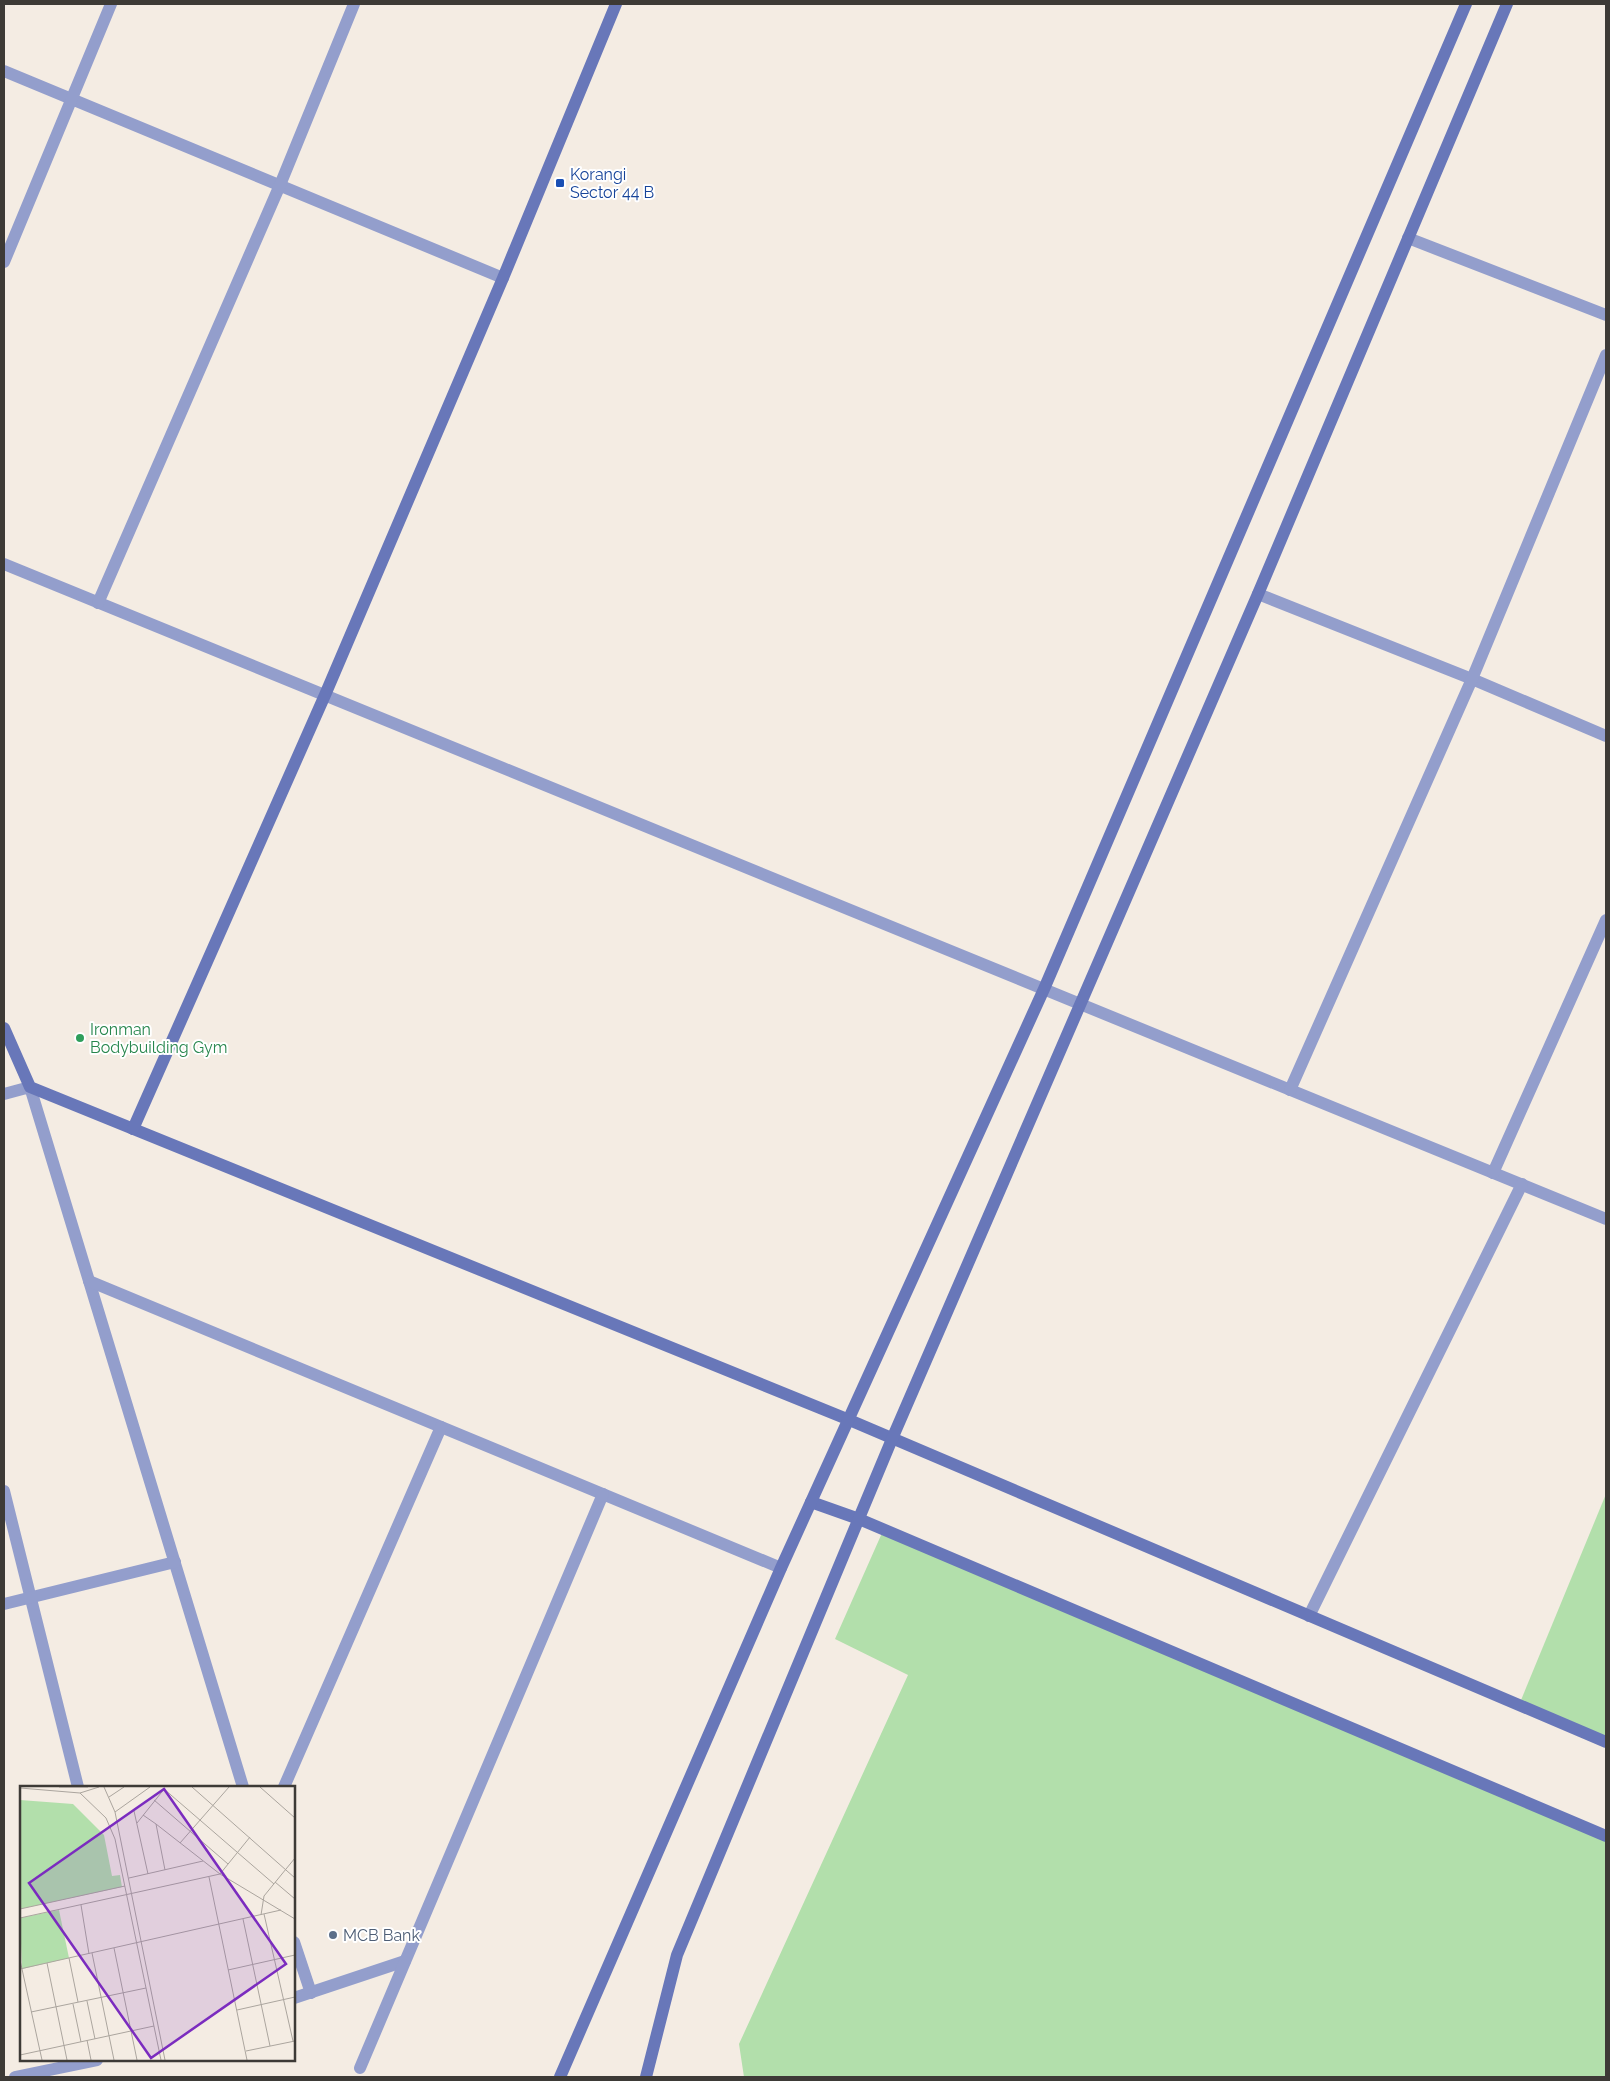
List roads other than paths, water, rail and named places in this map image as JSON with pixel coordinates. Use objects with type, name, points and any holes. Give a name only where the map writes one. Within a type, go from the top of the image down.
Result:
[{"type":"street","points":[[4,262],[111,4]]},
{"type":"street","points":[[98,602],[280,185],[354,4]]},
{"type":"street","points":[[133,1129],[325,696],[503,278],[616,4]]},
{"type":"street","points":[[560,2077],[847,1419],[1044,989],[1466,4]]},
{"type":"street","points":[[646,2077],[676,1955],[892,1439],[1258,594],[1507,4]]},
{"type":"street","points":[[4,71],[503,278]]},
{"type":"street","points":[[1408,238],[1606,315]]},
{"type":"street","points":[[1290,1090],[1472,679],[1606,355]]},
{"type":"street","points":[[4,564],[1606,1219]]},
{"type":"street","points":[[1258,594],[1472,679],[1606,736]]},
{"type":"street","points":[[1493,1173],[1606,920]]},
{"type":"street","points":[[4,1028],[30,1087],[243,1786]]},
{"type":"street","points":[[4,1094],[30,1087],[847,1419],[1606,1742]]},
{"type":"street","points":[[1309,1616],[1522,1184]]},
{"type":"street","points":[[90,1282],[781,1568]]},
{"type":"street","points":[[284,1786],[442,1427]]},
{"type":"street","points":[[4,1491],[78,1786]]},
{"type":"street","points":[[360,2068],[603,1494]]},
{"type":"street","points":[[811,1502],[859,1519],[1606,1836]]},
{"type":"street","points":[[4,1604],[175,1562]]},
{"type":"street","points":[[295,1945],[311,1992]]},
{"type":"street","points":[[295,1998],[405,1962]]},
{"type":"street","points":[[15,2077],[92,2061]]},
{"type":"place","name":"Korangi Sector 44 B","points":[[560,183]]},
{"type":"place","name":"Ironman Bodybuilding Gym","points":[[80,1038]]},
{"type":"place","name":"MCB Bank","points":[[333,1935]]}]
